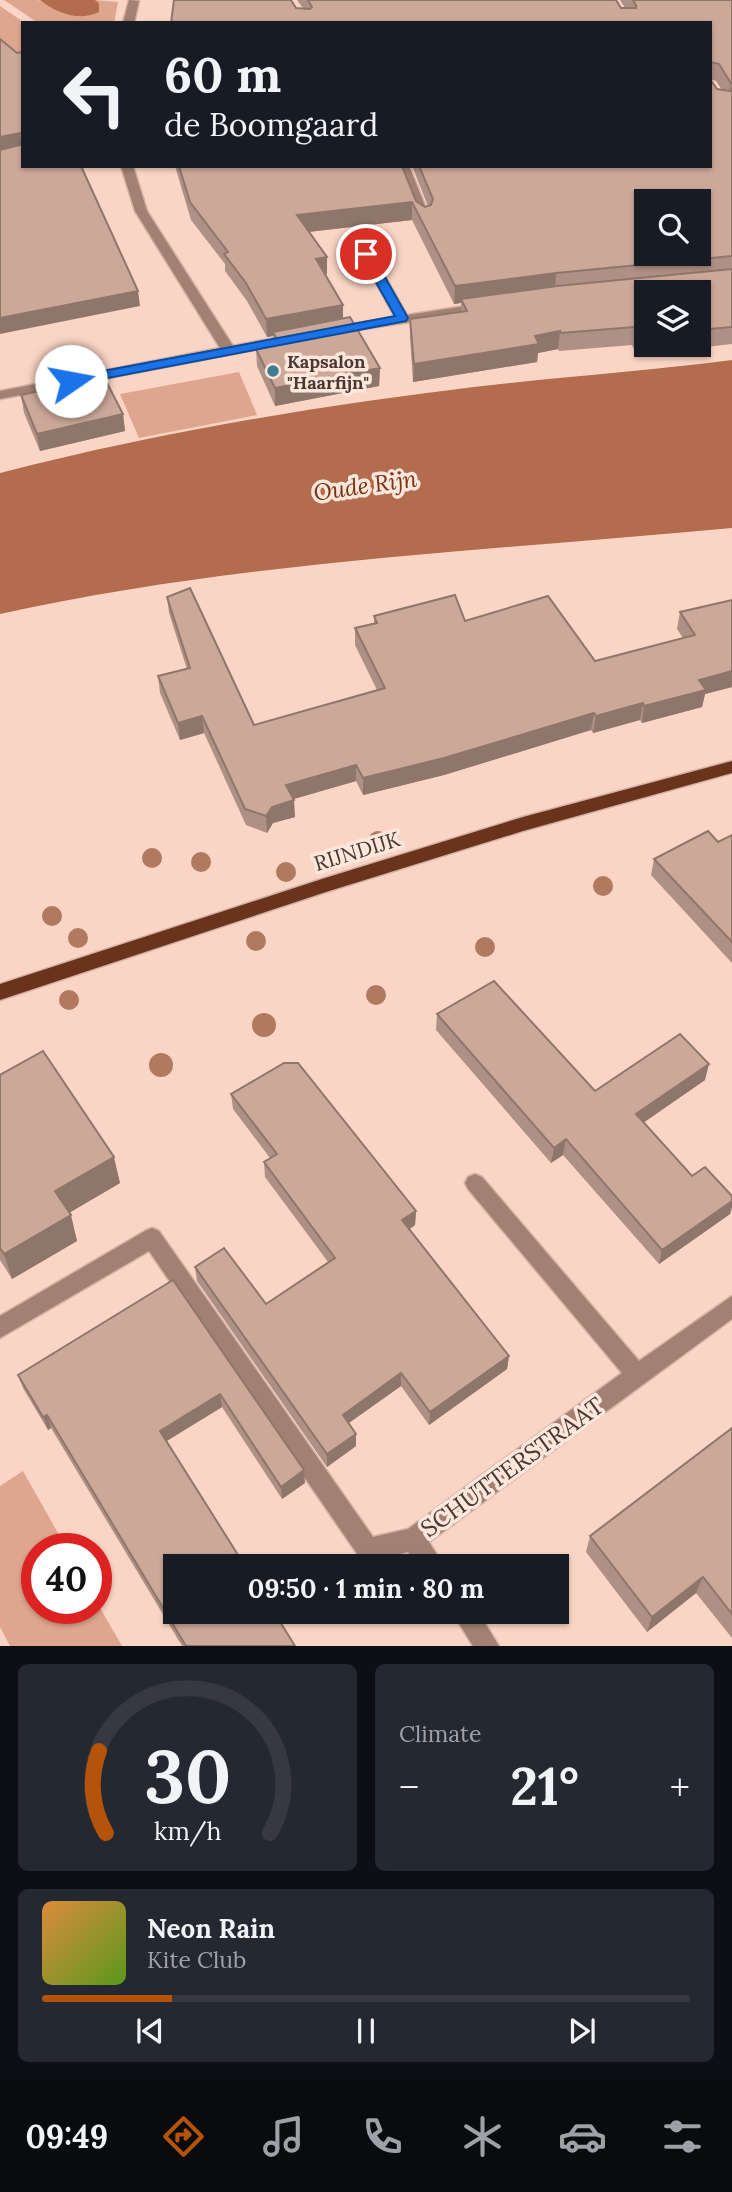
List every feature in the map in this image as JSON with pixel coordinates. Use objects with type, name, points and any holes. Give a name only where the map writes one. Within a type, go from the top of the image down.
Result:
[{"type":"main road","name":"RIJNDIJK","points":[[0,992],[483,836],[732,767]]},
{"type":"street","points":[[129,21],[135,0]]},
{"type":"street","points":[[128,168],[141,211],[229,351]]},
{"type":"street","points":[[404,168],[424,218]]},
{"type":"street","points":[[354,233],[402,318]]},
{"type":"street","points":[[0,396],[313,334],[504,304]]},
{"type":"street","points":[[475,1184],[637,1375]]},
{"type":"street","points":[[0,1328],[152,1238],[368,1550],[413,1539]]},
{"type":"street","name":"SCHUTTERSTRAAT","points":[[424,1554],[413,1539],[732,1306]]},
{"type":"street","points":[[472,1624],[487,1646]]},
{"type":"shaded area","points":[[4,0],[37,0],[82,16],[99,12],[99,3],[95,0],[118,2],[114,21],[35,21]]},
{"type":"shaded area","points":[[0,6],[22,21],[21,55],[0,50]]},
{"type":"shaded area","points":[[239,372],[257,415],[139,438],[120,394]]},
{"type":"shaded area","points":[[23,1471],[58,1533],[21,1533],[21,1624],[109,1624],[122,1646],[10,1646],[0,1627],[0,1486]]},
{"type":"water","points":[[40,0],[95,0],[99,3],[99,12],[84,16],[68,15]]},
{"type":"water","name":"Oude Rijn","points":[[732,360],[732,528],[456,551],[273,570],[182,581],[0,614],[0,473],[117,445],[295,412],[474,387]]},
{"type":"building","points":[[174,0],[291,0],[296,8],[310,9],[312,7],[308,0],[616,0],[621,8],[636,8],[633,0],[732,0],[732,85],[719,64],[712,62],[712,21],[171,21]]},
{"type":"building","points":[[0,39],[17,53],[21,52],[21,134],[0,137]]},
{"type":"building","points":[[712,82],[717,89],[730,91],[732,86],[732,256],[711,258],[711,189],[634,189],[634,265],[455,286],[412,202],[297,215],[327,257],[316,259],[343,305],[266,319],[246,283],[224,254],[228,252],[190,202],[180,168],[403,168],[416,201],[425,207],[431,205],[433,199],[420,168],[712,168]]},
{"type":"building","points":[[21,145],[21,168],[82,168],[138,291],[0,318],[0,150]]},
{"type":"building","points":[[732,269],[732,327],[711,329],[711,280],[634,280],[634,327],[560,331],[535,336],[539,344],[414,364],[410,319],[467,311],[461,299],[557,286]]},
{"type":"building","points":[[350,317],[380,368],[275,388],[256,349],[280,344],[273,332]]},
{"type":"building","points":[[104,377],[123,414],[37,434],[21,395]]},
{"type":"building","points":[[190,588],[254,725],[385,688],[355,628],[377,623],[374,616],[455,595],[465,621],[548,596],[595,661],[695,635],[680,612],[732,600],[732,671],[699,680],[706,690],[596,716],[594,713],[444,758],[363,778],[356,765],[286,785],[294,800],[272,807],[266,816],[245,809],[202,716],[178,723],[158,676],[190,668],[167,597]]},
{"type":"building","points":[[708,831],[718,842],[732,835],[732,942],[654,859]]},
{"type":"building","points":[[494,981],[595,1091],[680,1034],[709,1064],[636,1114],[692,1176],[705,1167],[732,1196],[732,1201],[662,1250],[566,1139],[554,1148],[437,1014]]},
{"type":"building","points":[[43,1051],[114,1157],[55,1191],[71,1215],[4,1254],[0,1248],[0,1075]]},
{"type":"building","points":[[284,1063],[298,1063],[416,1211],[402,1220],[509,1356],[430,1412],[401,1373],[343,1415],[356,1434],[327,1454],[195,1267],[224,1248],[266,1304],[335,1258],[264,1162],[277,1154],[231,1094]]},
{"type":"building","points":[[173,1280],[304,1470],[281,1487],[220,1394],[160,1431],[237,1554],[163,1554],[163,1608],[47,1415],[43,1417],[18,1375]]},
{"type":"building","points":[[732,1428],[732,1614],[703,1577],[652,1617],[590,1536]]},
{"type":"building","points":[[173,1624],[281,1624],[295,1646],[186,1646]]},
{"type":"place","name":"Kapsalon \"Haarfijn\"","points":[[273,371]]},
{"type":"route","points":[[71,381],[402,318],[366,254]]}]
